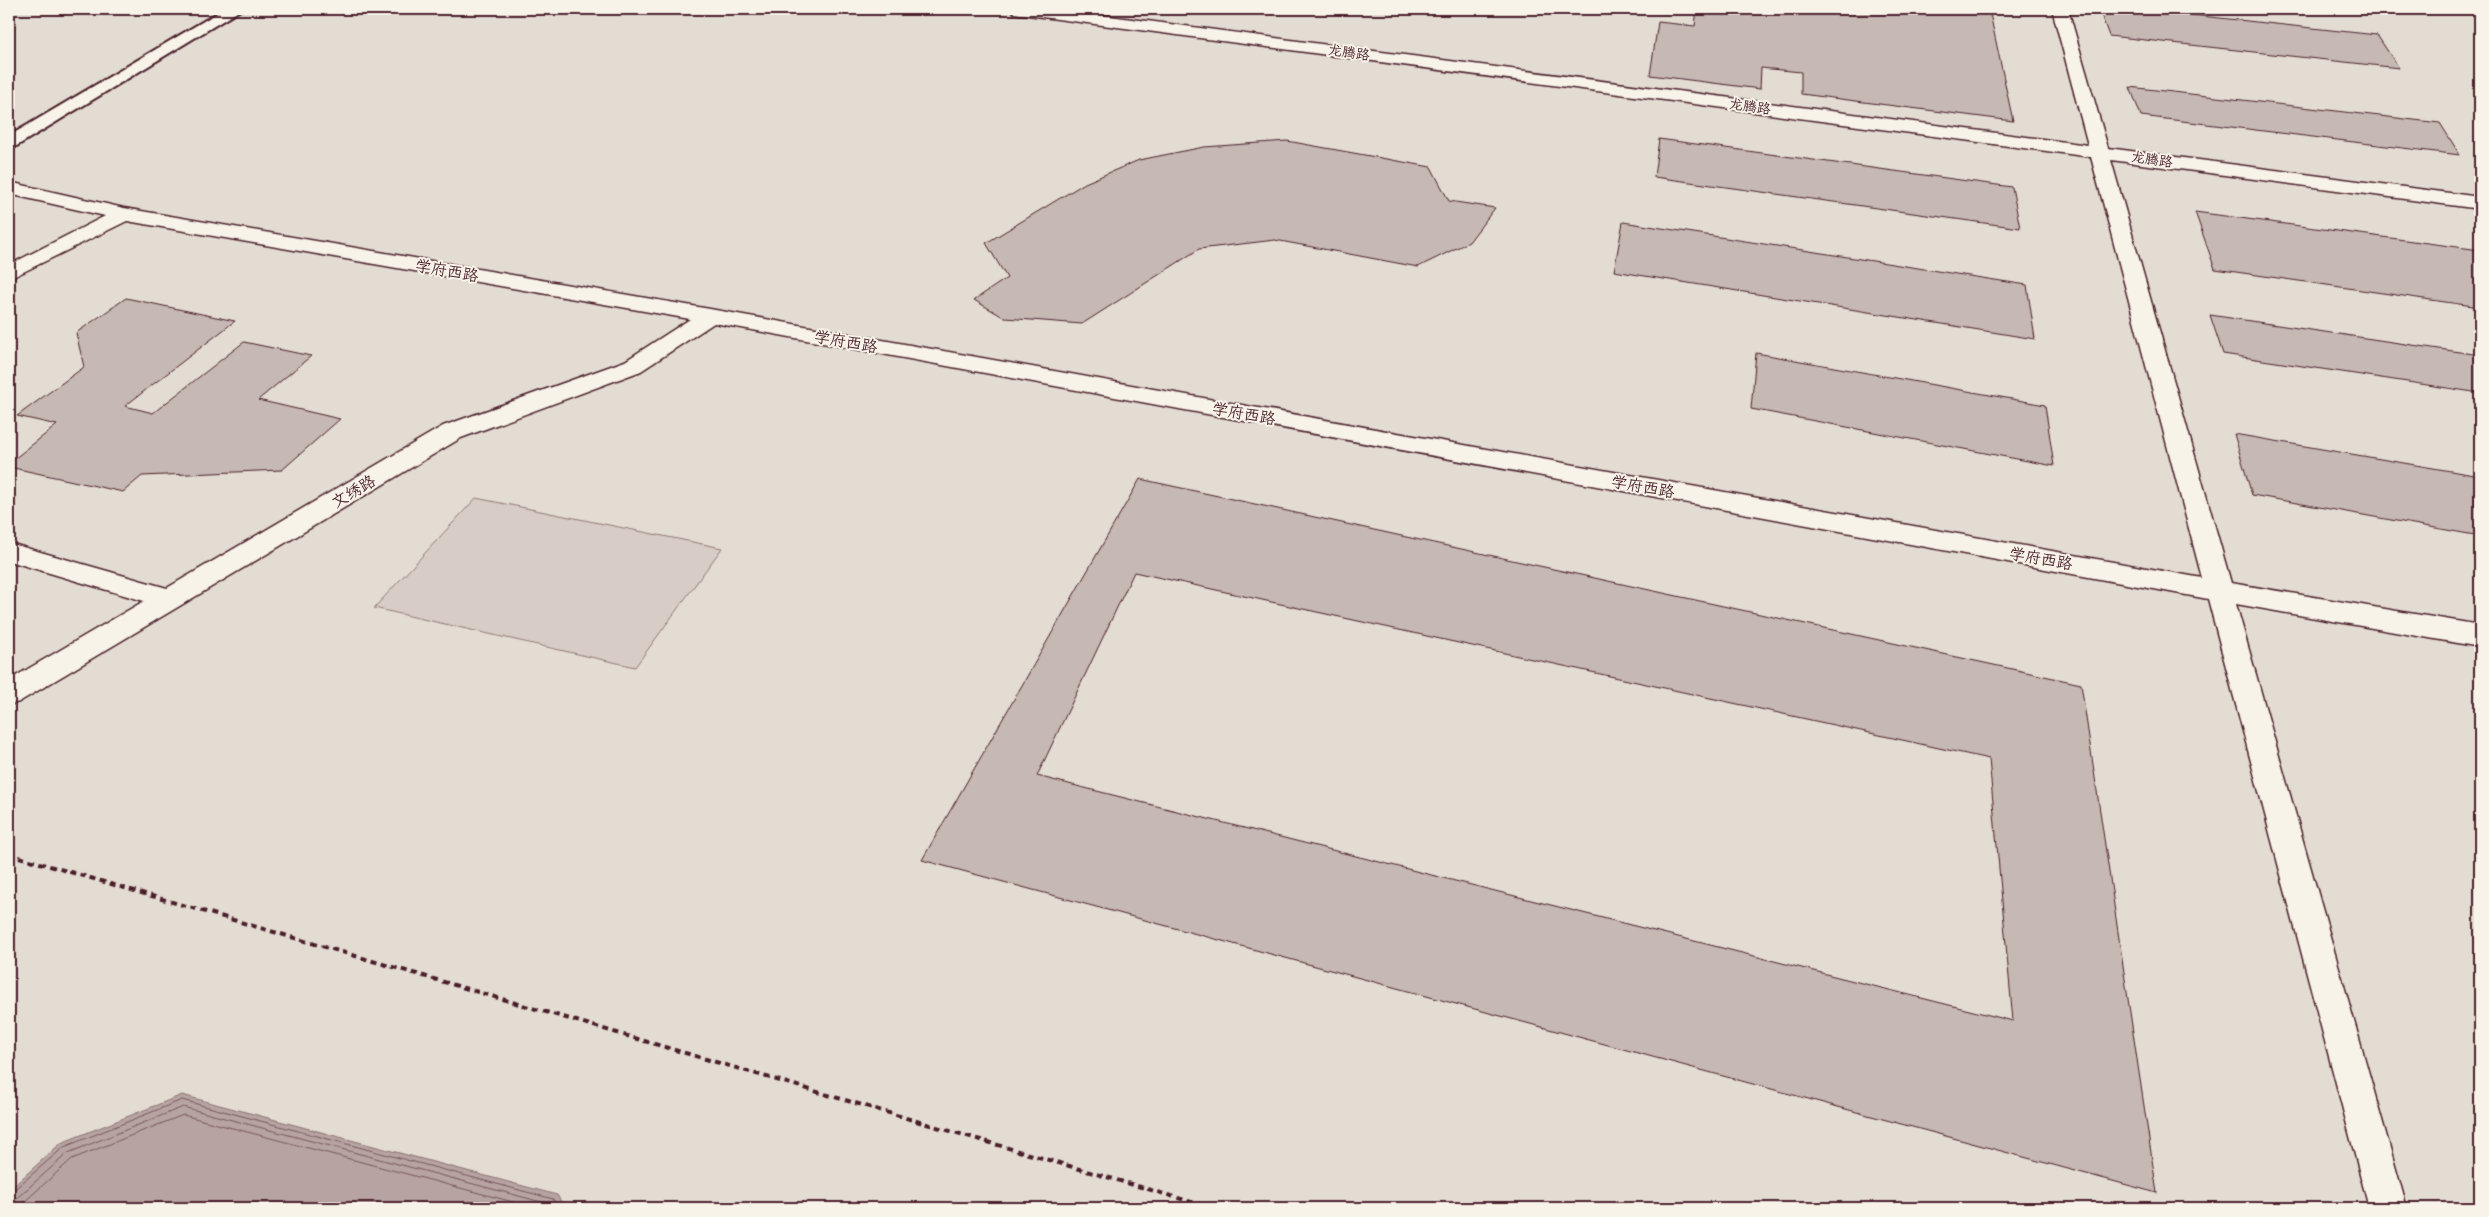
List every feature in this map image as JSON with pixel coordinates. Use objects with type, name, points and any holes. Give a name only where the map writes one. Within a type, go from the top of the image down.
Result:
[{"type":"street","name":"龙腾路","points":[[1020,9],[2480,202]]},
{"type":"street","points":[[2060,9],[2388,1208]]},
{"type":"street","name":"学府西路","points":[[9,188],[124,214],[710,316],[2219,591],[2480,636]]},
{"type":"street","points":[[9,273],[124,214]]},
{"type":"street","name":"文绣路","points":[[9,694],[452,432],[633,366],[710,316]]},
{"type":"street","points":[[9,552],[170,599]]},
{"type":"lane","points":[[9,143],[234,9]]},
{"type":"path","points":[[9,854],[1212,1208]]},
{"type":"shaded area","points":[[9,9],[2480,9],[2480,1208],[9,1208]]},
{"type":"shaded area","points":[[476,498],[722,548],[635,667],[374,608]]},
{"type":"water","points":[[182,1095],[557,1195],[565,1208],[9,1208],[9,1190],[61,1143]]},
{"type":"building","points":[[1697,9],[1750,13],[1750,9],[1989,9],[2013,121],[1801,94],[1801,72],[1761,68],[1760,89],[1650,75],[1658,22],[1695,26]]},
{"type":"building","points":[[2099,9],[2136,9],[2377,35],[2399,68],[2109,36]]},
{"type":"building","points":[[2130,87],[2440,123],[2460,155],[2141,116]]},
{"type":"building","points":[[1659,139],[2012,187],[2020,228],[1654,177]]},
{"type":"building","points":[[1287,141],[1431,167],[1449,201],[1495,208],[1469,242],[1418,267],[1275,240],[1199,249],[1082,324],[1005,318],[974,300],[1007,278],[986,243],[1085,183],[1139,160],[1204,147]]},
{"type":"building","points":[[2195,212],[2480,250],[2480,307],[2215,269]]},
{"type":"building","points":[[1623,222],[2027,285],[2035,339],[1614,271]]},
{"type":"building","points":[[126,298],[235,321],[125,406],[153,413],[244,342],[311,356],[258,400],[340,419],[282,470],[142,476],[123,492],[9,467],[9,463],[57,425],[17,416],[84,367],[76,333]]},
{"type":"building","points":[[2210,315],[2480,355],[2480,393],[2223,354]]},
{"type":"building","points":[[1756,353],[2045,405],[2054,466],[1751,409]]},
{"type":"building","points":[[2234,434],[2480,476],[2480,536],[2252,495]]},
{"type":"building","points":[[1140,479],[2081,684],[2157,1193],[922,860]],"holes":[[[1134,572],[1989,759],[2013,1021],[1037,776]]]}]
